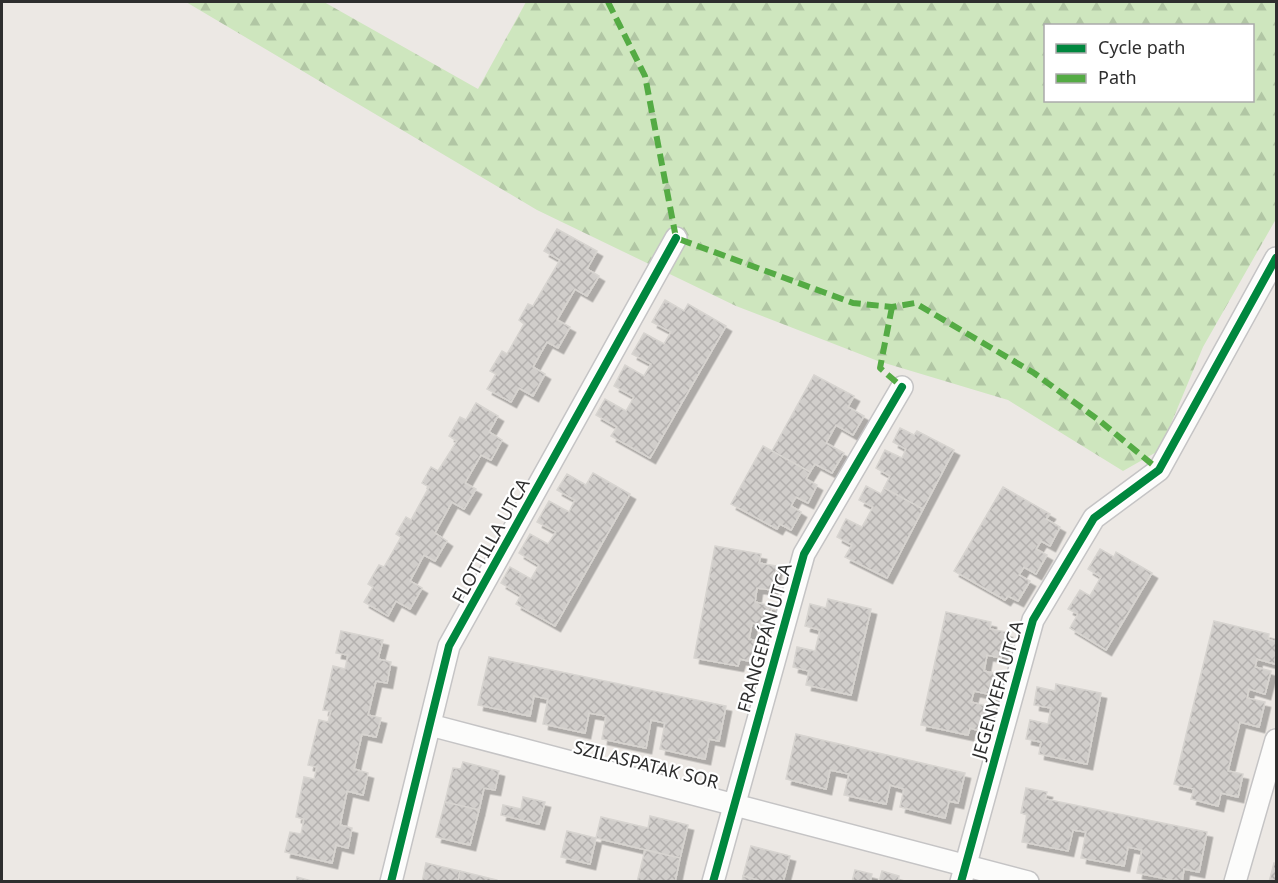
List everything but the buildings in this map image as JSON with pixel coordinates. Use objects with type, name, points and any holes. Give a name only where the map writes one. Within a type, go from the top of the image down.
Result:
[{"type":"street","name":"FLOTTILLA UTCA","points":[[391,882],[449,646],[676,238]]},
{"type":"street","name":"JEGENYEFA UTCA","points":[[963,874],[1033,620],[1094,518],[1159,470],[1276,258]]},
{"type":"street","name":"FRANGEPÁN UTCA","points":[[713,882],[804,554],[902,387]]},
{"type":"street","name":"SZILASPATAK SOR","points":[[430,725],[734,803],[963,874],[1028,882]]},
{"type":"street","points":[[1235,882],[1276,740]]},
{"type":"green space","points":[[186,2],[324,2],[478,89],[526,2],[1276,2],[1276,219],[1203,347],[1160,450],[1123,471],[1008,400],[878,361],[736,306],[537,210]]},
{"type":"marked path","points":[[608,2],[645,76],[676,238],[853,303],[892,307],[915,303],[1034,373],[1100,421],[1159,470]]},
{"type":"marked path","points":[[892,307],[880,368],[902,387]]},
{"type":"cycle path","points":[[391,882],[449,646],[676,238]]},
{"type":"cycle path","points":[[961,882],[1033,620],[1094,518],[1159,470],[1276,258]]},
{"type":"cycle path","points":[[713,882],[804,554],[902,387]]}]
